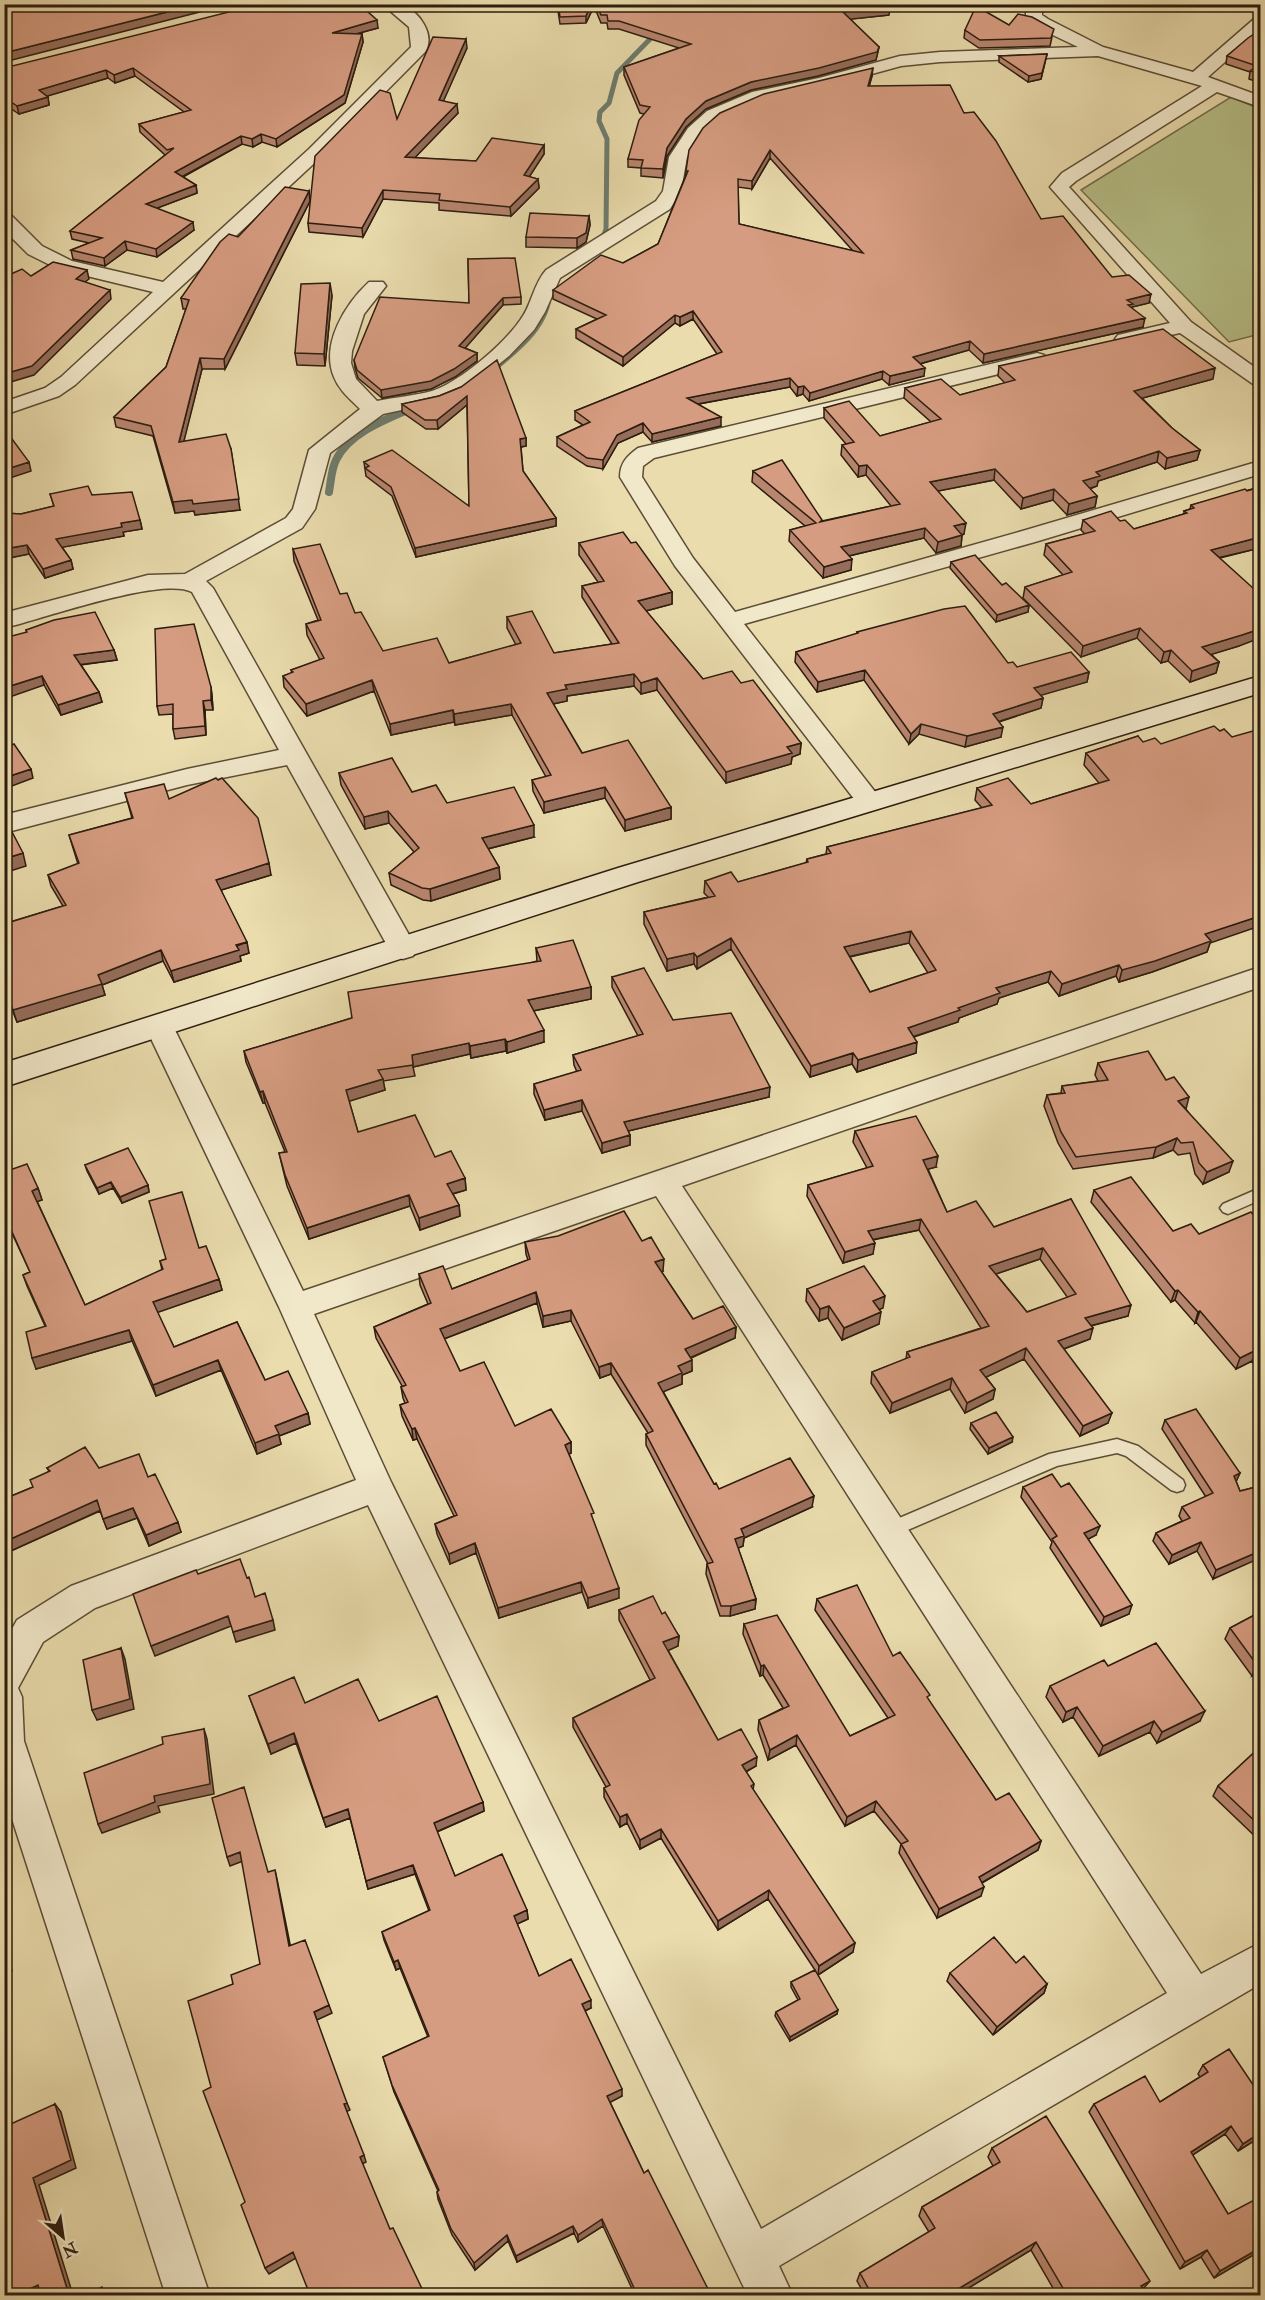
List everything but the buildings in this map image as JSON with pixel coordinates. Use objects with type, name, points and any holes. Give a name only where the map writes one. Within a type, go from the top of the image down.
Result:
[{"type":"street","points":[[4,409],[52,392],[68,381],[315,153],[419,48],[422,35],[419,28],[390,4]]},
{"type":"street","points":[[1030,10],[1042,23],[1099,51],[1196,78],[1260,102]]},
{"type":"street","points":[[1196,78],[1260,23]]},
{"type":"street","points":[[190,581],[294,523],[304,509],[320,450],[373,409],[431,399],[466,381],[532,319],[541,299],[545,282],[553,273],[663,205],[672,191],[678,157],[694,132],[713,115],[758,96],[918,58],[1099,51]]},
{"type":"street","points":[[1216,85],[1070,177],[1059,187],[1184,326],[1260,380]]},
{"type":"street","points":[[4,219],[35,250],[65,265],[167,289]]},
{"type":"street","points":[[373,409],[351,387],[343,373],[343,346],[350,317],[366,294],[376,286]]},
{"type":"street","points":[[1102,344],[1184,326]]},
{"type":"street","points":[[870,802],[732,620],[683,561],[631,477],[630,468],[635,460],[658,451],[1056,355]]},
{"type":"street","points":[[732,620],[1027,537],[1260,467]]},
{"type":"street","points":[[4,621],[148,582],[172,579],[190,581],[201,588],[403,949]]},
{"type":"street","points":[[4,1075],[628,875],[1260,684]]},
{"type":"street","points":[[4,824],[187,777],[295,755]]},
{"type":"street","points":[[295,1307],[1260,976]]},
{"type":"street","points":[[159,1026],[295,1307],[376,1487],[771,2295]]},
{"type":"street","points":[[662,1180],[1194,1999]]},
{"type":"street","points":[[4,1679],[30,1631],[83,1598],[376,1487]]},
{"type":"street","points":[[4,1697],[6,1741],[188,2295]]},
{"type":"street","points":[[753,2258],[1194,1999],[1260,1963]]},
{"type":"lane","points":[[1228,1208],[1260,1194]]},
{"type":"lane","points":[[889,1530],[1055,1458],[1117,1446],[1131,1451],[1177,1485]]},
{"type":"green space","points":[[1231,97],[1260,109],[1260,334],[1229,342],[1081,190]]},
{"type":"waterway","points":[[601,243],[606,229],[607,139],[599,121],[600,112],[609,103],[617,73],[653,36],[656,30]]},
{"type":"waterway","points":[[492,371],[521,346],[538,326],[544,316],[550,291]]},
{"type":"waterway","points":[[329,492],[334,464],[342,450],[369,428],[412,408]]}]
